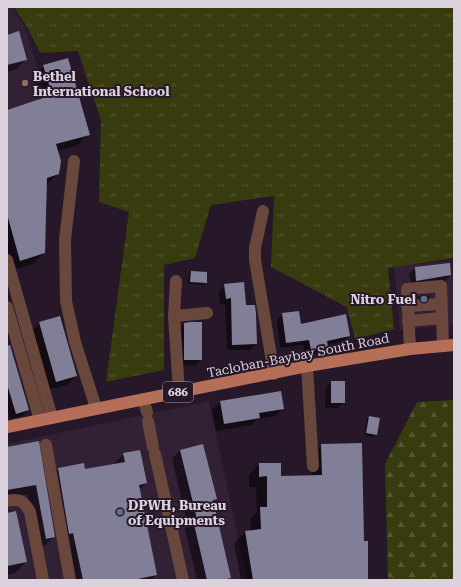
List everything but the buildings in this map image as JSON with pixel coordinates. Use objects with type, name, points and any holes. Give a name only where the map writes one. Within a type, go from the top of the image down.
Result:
[{"type":"main road","name":"Tacloban-Baybay South Road","points":[[7,427],[96,408],[274,374],[307,366],[410,349],[449,345]]},
{"type":"street","points":[[74,161],[65,240],[66,301],[75,342],[96,408]]},
{"type":"street","points":[[263,211],[255,248],[255,260],[274,374]]},
{"type":"street","points":[[7,260],[52,418]]},
{"type":"street","points":[[176,281],[174,316],[179,392]]},
{"type":"street","points":[[410,349],[407,289],[441,286],[442,318],[449,345]]},
{"type":"street","points":[[407,306],[441,304]]},
{"type":"street","points":[[7,307],[40,420]]},
{"type":"street","points":[[174,316],[207,313]]},
{"type":"street","points":[[408,321],[442,318]]},
{"type":"street","points":[[307,366],[312,466]]},
{"type":"street","points":[[143,399],[183,580]]},
{"type":"street","points":[[46,445],[70,580]]},
{"type":"street","points":[[7,501],[21,501],[27,506],[30,512],[43,580]]},
{"type":"shaded area","name":"Bethel International School","points":[[7,7],[12,7],[25,27],[60,140],[7,156]]},
{"type":"shaded area","points":[[451,261],[454,294],[454,325],[400,330],[394,266]]},
{"type":"shaded area","name":"DPWH, Bureau of Equipments","points":[[209,401],[247,580],[7,580],[7,444]]},
{"type":"green space","points":[[14,7],[454,7],[454,258],[388,268],[394,329],[355,339],[347,307],[271,267],[274,196],[211,205],[195,258],[164,265],[164,370],[106,382],[129,212],[99,202],[101,120],[78,51],[40,53],[27,27]]},
{"type":"green space","points":[[454,400],[454,580],[388,580],[385,464],[417,402]]},
{"type":"place","name":"Bethel International School","points":[[25,83]]},
{"type":"place","name":"Nitro Fuel","points":[[424,299]]},
{"type":"place","name":"DPWH, Bureau of Equipments","points":[[120,512]]}]
